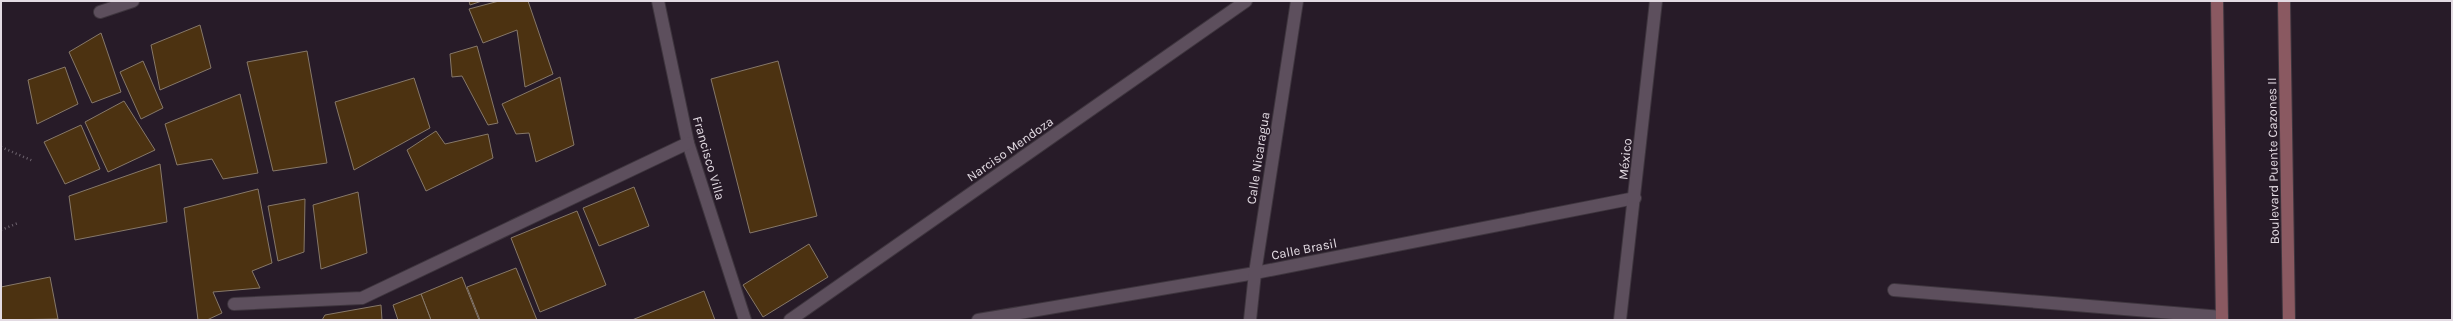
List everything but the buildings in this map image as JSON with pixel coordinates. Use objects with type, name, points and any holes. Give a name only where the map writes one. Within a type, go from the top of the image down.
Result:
[{"type":"main road","points":[[2217,1],[2222,319]]},
{"type":"main road","name":"Boulevard Puente Cazones II","points":[[2284,1],[2289,320]]},
{"type":"street","points":[[100,12],[133,1]]},
{"type":"street","name":"Francisco Villa","points":[[658,1],[688,143],[745,320]]},
{"type":"street","name":"Narciso Mendoza","points":[[790,320],[1246,1]]},
{"type":"street","name":"Calle Nicaragua","points":[[1250,320],[1255,273],[1297,1]]},
{"type":"street","name":"México","points":[[1620,320],[1635,198],[1656,1]]},
{"type":"street","points":[[234,304],[362,298],[688,143]]},
{"type":"street","name":"Calle Brasil","points":[[978,320],[1255,273],[1635,198]]},
{"type":"street","points":[[1894,290],[2222,319]]},
{"type":"path","points":[[1,148],[33,161]]},
{"type":"path","points":[[1,230],[18,223]]}]
